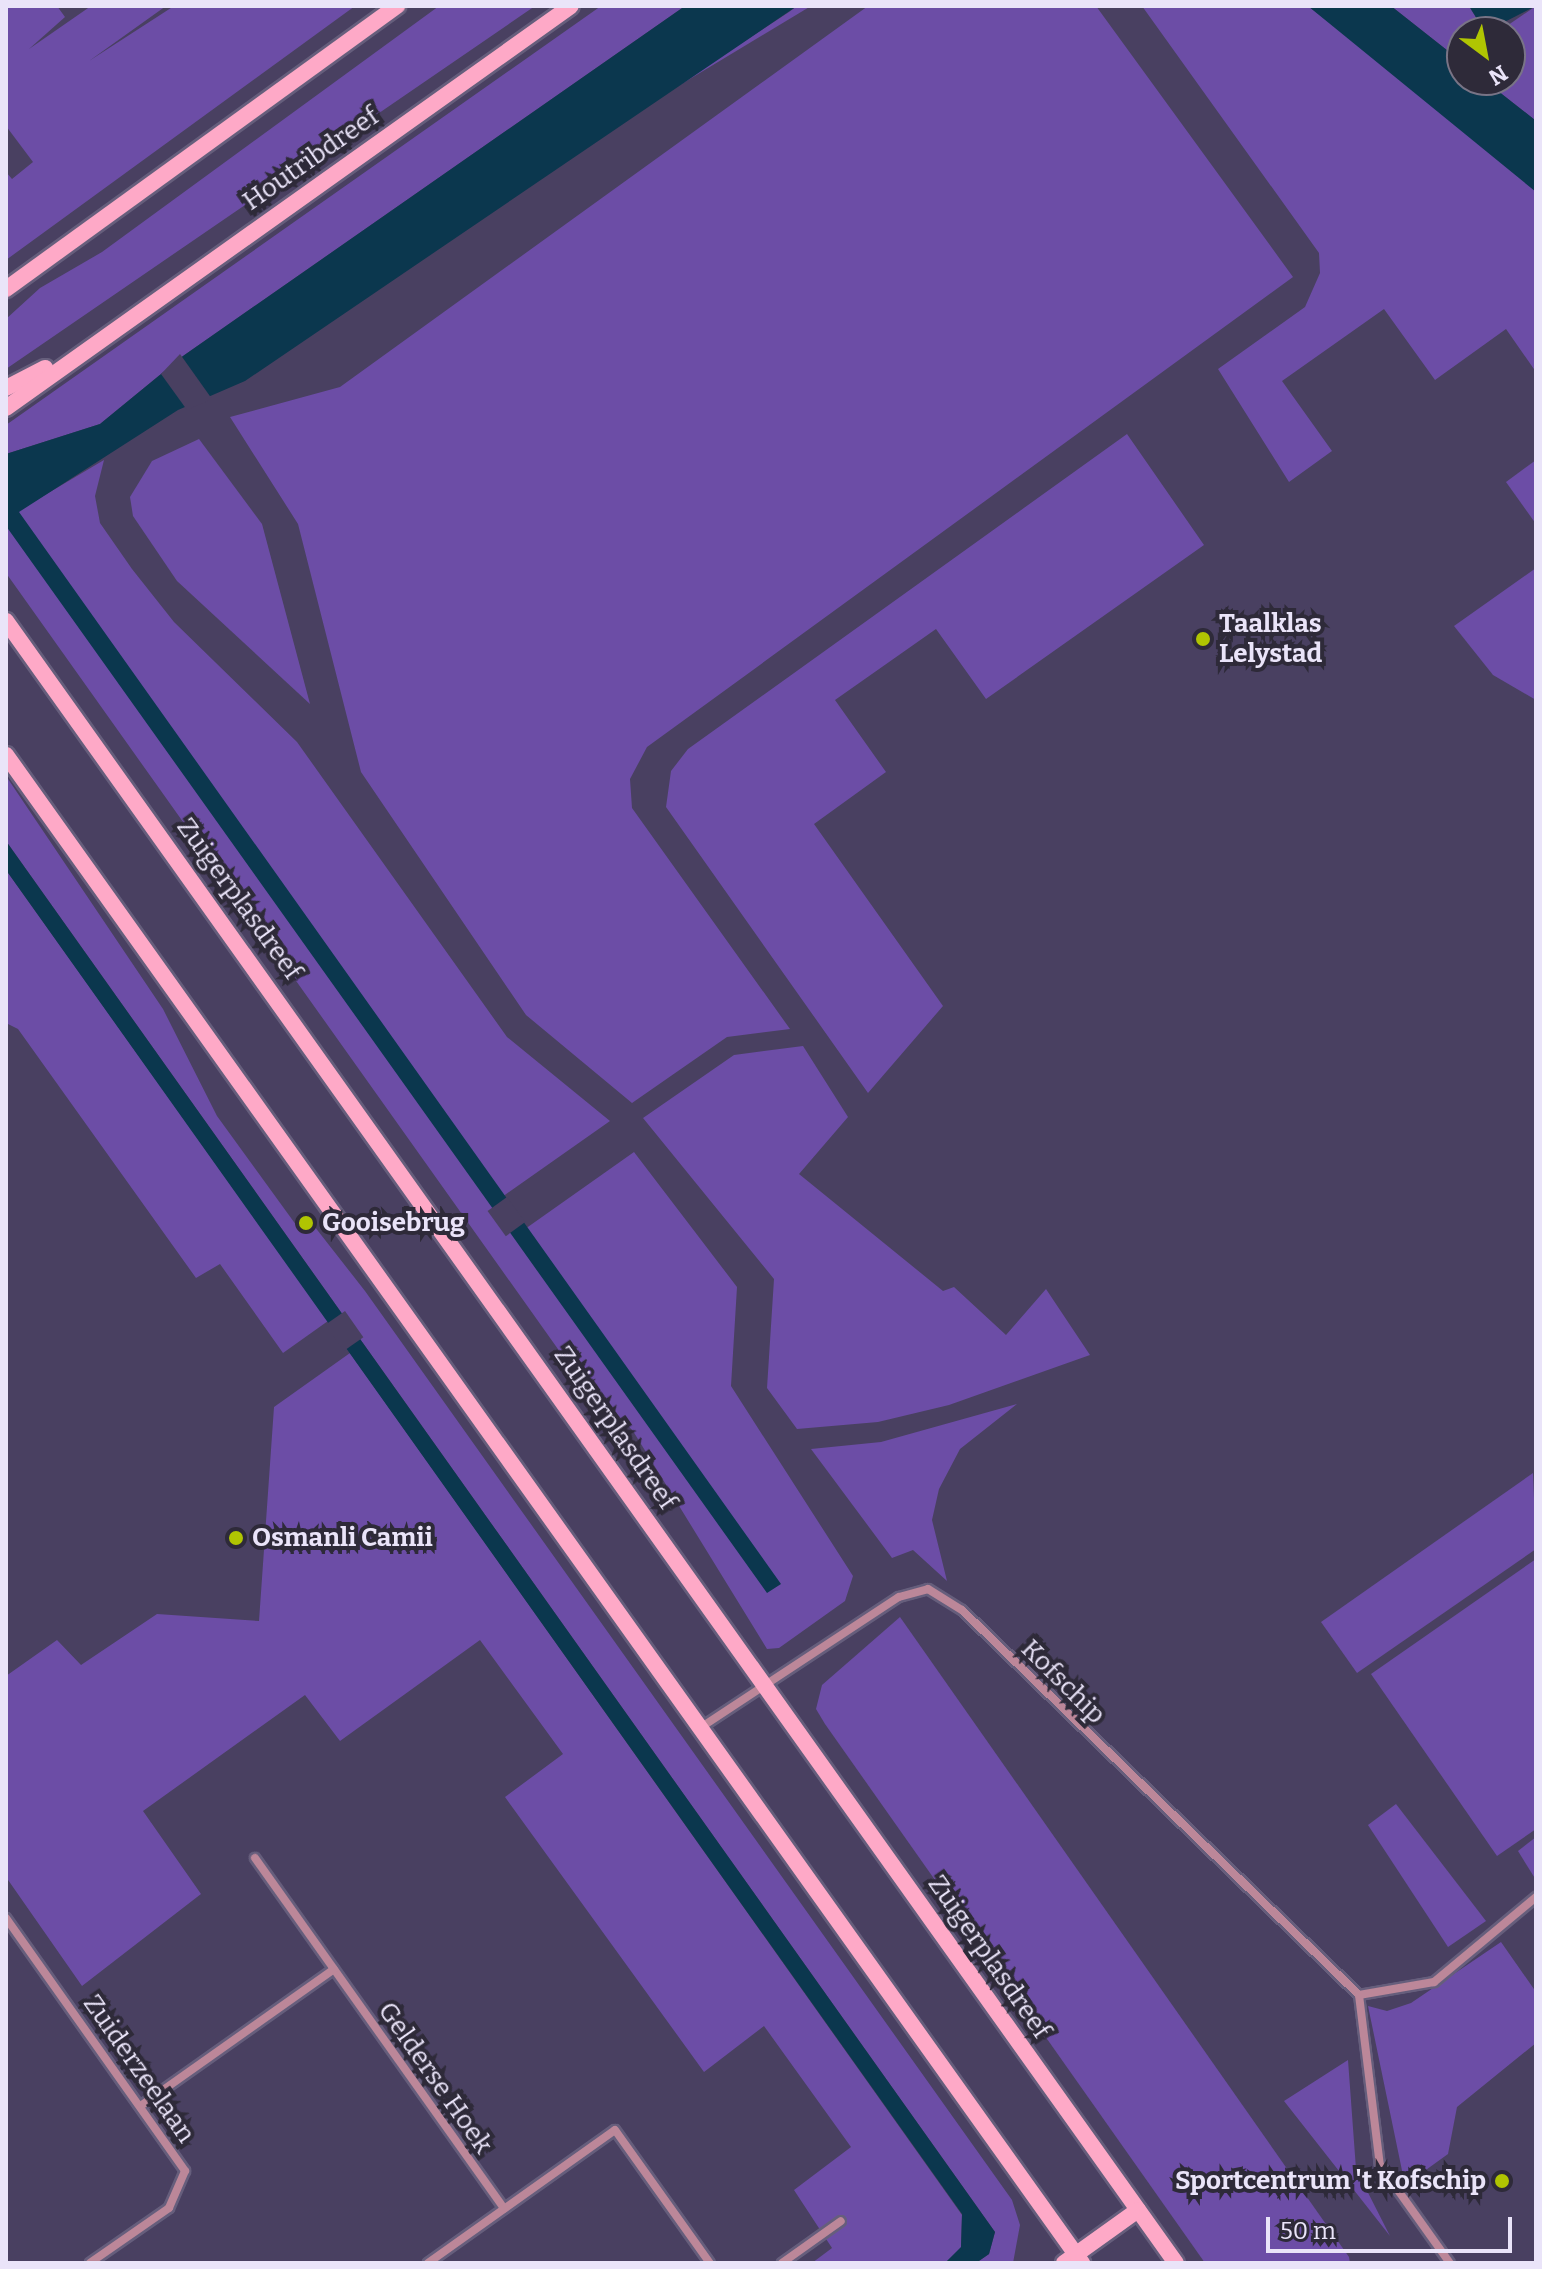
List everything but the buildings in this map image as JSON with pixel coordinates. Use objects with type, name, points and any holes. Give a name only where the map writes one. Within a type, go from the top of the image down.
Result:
[{"type":"main road","points":[[10,288],[397,6]]},
{"type":"main road","name":"Houtribdreef","points":[[6,408],[78,351],[571,6]]},
{"type":"main road","name":"Houtribdreef","points":[[6,388],[78,351]]},
{"type":"main road","name":"Zuigerplasdreef","points":[[7,623],[1176,2263]]},
{"type":"main road","points":[[6,755],[700,1728],[1074,2260],[1138,2210]]},
{"type":"street","name":"Kofschip","points":[[700,1728],[899,1597],[928,1589],[962,1610],[1359,1995]]},
{"type":"street","name":"Gelderse Hoek","points":[[255,1858],[504,2209]]},
{"type":"street","points":[[1450,2263],[1380,2165],[1359,1995],[1434,1982],[1536,1897]]},
{"type":"street","name":"Zuiderzeelaan","points":[[6,1918],[142,2105],[185,2171],[180,2194],[90,2263]]},
{"type":"street","points":[[142,2105],[334,1969]]},
{"type":"street","points":[[428,2263],[615,2130],[710,2263]]},
{"type":"street","points":[[782,2263],[841,2221]]},
{"type":"shaded area","points":[[6,6],[57,6],[65,17],[29,49],[91,6],[166,6],[89,61],[174,6],[355,6],[6,260],[6,172],[12,179],[33,162],[6,126]]},
{"type":"shaded area","points":[[439,6],[535,6],[6,369],[6,319],[40,288],[102,252]]},
{"type":"shaded area","points":[[601,6],[685,6],[183,356],[100,424],[6,454],[6,425]]},
{"type":"shaded area","points":[[797,6],[811,6],[650,103],[789,12]]},
{"type":"shaded area","points":[[868,6],[1096,6],[1293,277],[647,747],[630,779],[632,808],[790,1029],[727,1037],[632,1103],[526,1015],[361,772],[298,524],[230,417],[340,387]]},
{"type":"shaded area","points":[[1142,6],[1308,6],[1510,164],[1536,192],[1536,372],[1506,329],[1435,380],[1384,309],[1282,381],[1332,451],[1289,482],[1218,369],[1305,307],[1320,273],[1319,253]]},
{"type":"shaded area","points":[[1391,6],[1469,6],[1475,16],[1446,16],[1446,49]]},
{"type":"shaded area","points":[[1536,6],[1536,121],[1504,96],[1526,96],[1526,16],[1521,16]]},
{"type":"shaded area","points":[[1127,434],[1204,545],[986,699],[936,629],[835,700],[886,772],[814,824],[943,1006],[868,1093],[666,807],[671,771],[688,749]]},
{"type":"shaded area","points":[[199,439],[262,524],[310,704],[177,581],[133,516],[130,497],[152,461]]},
{"type":"shaded area","points":[[104,460],[95,496],[100,523],[132,569],[174,622],[297,742],[507,1037],[610,1121],[502,1197],[525,1229],[634,1152],[737,1287],[731,1386],[853,1576],[845,1601],[779,1648],[767,1649],[633,1431],[565,1359],[6,573],[6,518]]},
{"type":"shaded area","points":[[1536,460],[1536,524],[1506,482]]},
{"type":"shaded area","points":[[1536,568],[1536,700],[1493,675],[1454,626]]},
{"type":"shaded area","points":[[6,776],[163,1009],[217,1116],[299,1229],[311,1222],[365,1291],[1012,2200],[1020,2225],[1013,2263],[976,2263],[989,2254],[995,2232],[6,841]]},
{"type":"shaded area","points":[[6,870],[328,1321],[283,1353],[220,1264],[196,1278],[18,1029],[6,1023]]},
{"type":"shaded area","points":[[803,1046],[848,1117],[799,1174],[943,1291],[954,1287],[1006,1335],[1046,1289],[1090,1355],[949,1405],[878,1422],[797,1429],[767,1388],[774,1279],[643,1118],[734,1055]]},
{"type":"shaded area","points":[[350,1353],[962,2215],[961,2248],[945,2263],[812,2263],[832,2248],[794,2190],[851,2147],[764,2026],[704,2072],[505,1797],[563,1754],[480,1640],[340,1741],[305,1695],[143,1811],[201,1894],[82,1986],[6,1877],[6,1676],[57,1640],[81,1665],[157,1614],[259,1621],[274,1407]]},
{"type":"shaded area","points":[[1017,1404],[960,1449],[939,1489],[932,1520],[947,1581],[913,1550],[892,1558],[811,1449],[881,1442]]},
{"type":"shaded area","points":[[1533,1473],[1536,1549],[1357,1673],[1321,1622]]},
{"type":"shaded area","points":[[1536,1559],[1536,1829],[1497,1856],[1371,1674]]},
{"type":"shaded area","points":[[900,1617],[1349,2257],[1350,2263],[1205,2263],[825,1724],[816,1709],[822,1685]]},
{"type":"shaded area","points":[[1396,1804],[1486,1921],[1448,1947],[1368,1825]]},
{"type":"shaded area","points":[[1536,1837],[1536,1880],[1518,1851]]},
{"type":"shaded area","points":[[1501,1942],[1536,1992],[1536,2043],[1457,2107],[1448,2154],[1405,2185],[1368,2006],[1387,2011],[1411,2003]]},
{"type":"shaded area","points":[[1348,2060],[1356,2169],[1390,2236],[1284,2101]]},
{"type":"water","points":[[685,6],[797,6],[245,381],[178,410],[19,512],[781,1584],[767,1593],[6,526],[6,454],[100,424],[183,356]]},
{"type":"water","points":[[1308,6],[1391,6],[1446,49],[1446,96],[1504,96],[1535,120],[1536,192]]},
{"type":"water","points":[[1469,6],[1536,6],[1516,16],[1475,16]]},
{"type":"water","points":[[6,841],[995,2232],[989,2254],[976,2263],[945,2263],[961,2247],[962,2214],[6,870]]},
{"type":"pier","points":[[180,354],[212,399],[187,410],[161,374]]},
{"type":"pier","points":[[507,1197],[525,1222],[506,1236],[488,1211]]},
{"type":"pier","points":[[345,1311],[363,1337],[344,1351],[325,1325]]},
{"type":"place","name":"Taalklas Lelystad","points":[[1203,639]]},
{"type":"place","name":"Gooisebrug","points":[[306,1223]]},
{"type":"place","name":"Osmanli Camii","points":[[236,1538]]},
{"type":"place","name":"Sportcentrum 't Kofschip","points":[[1502,2181]]}]
